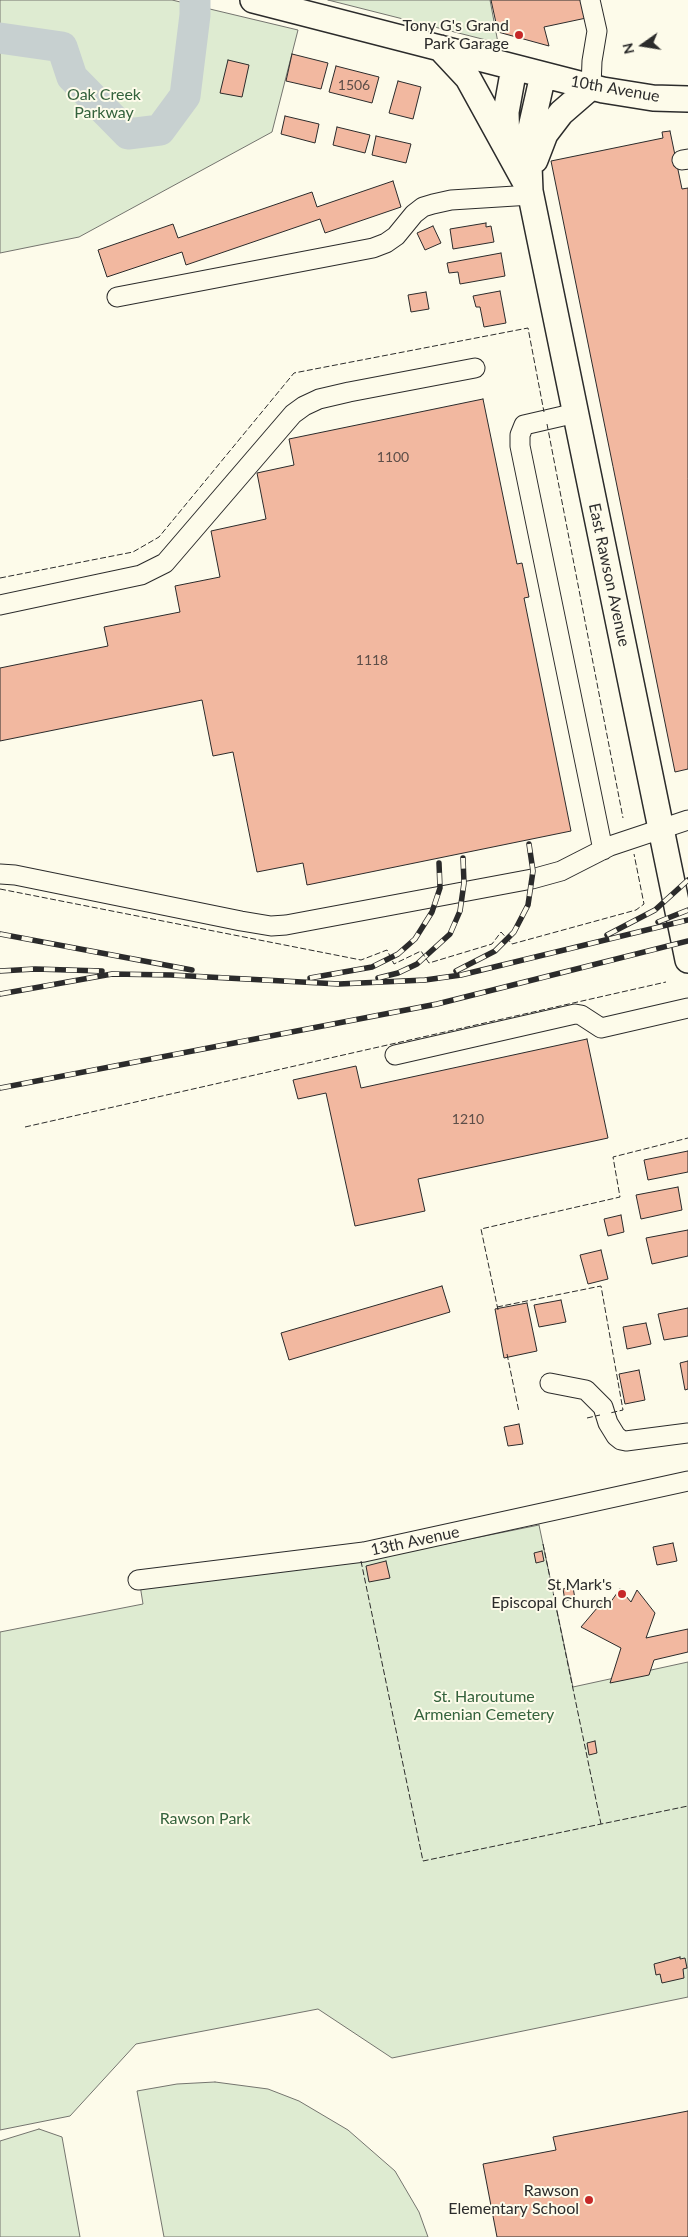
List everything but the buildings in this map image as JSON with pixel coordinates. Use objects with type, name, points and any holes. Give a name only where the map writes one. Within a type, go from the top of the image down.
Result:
[{"type":"main road","name":"10th Avenue","points":[[253,0],[591,87],[653,98],[688,99]]},
{"type":"main road","points":[[440,48],[468,78],[507,149]]},
{"type":"main road","name":"East Rawson Avenue","points":[[514,68],[506,112],[507,149],[531,186]]},
{"type":"main road","name":"East Rawson Avenue","points":[[542,75],[528,141],[531,186],[688,960]]},
{"type":"main road","points":[[531,186],[545,134],[575,99],[591,87]]},
{"type":"street","points":[[590,0],[597,31],[592,61],[591,87]]},
{"type":"street","points":[[117,297],[373,248],[386,243],[396,236],[414,214],[423,207],[451,200],[531,186]]},
{"type":"street","points":[[0,606],[140,575],[165,563],[293,414],[304,406],[319,399],[349,392],[475,368]]},
{"type":"street","points":[[576,413],[524,425],[520,435],[520,446],[603,850]]},
{"type":"street","points":[[0,874],[15,875],[271,926],[298,924],[561,871],[603,850],[661,827],[688,820]]},
{"type":"street","points":[[395,1055],[575,1014],[581,1015],[601,1028],[688,1008]]},
{"type":"street","points":[[550,1383],[586,1390],[603,1407],[608,1423],[616,1436],[626,1442],[688,1433]]},
{"type":"street","name":"13th Avenue","points":[[138,1580],[364,1552],[688,1481]]},
{"type":"green space","name":"Oak Creek Parkway","points":[[0,0],[172,0],[298,30],[272,132],[79,237],[0,253]]},
{"type":"green space","points":[[328,0],[490,0],[498,43]]},
{"type":"green space","name":"Rawson Park","points":[[539,1525],[573,1687],[688,1662],[688,1997],[392,2058],[318,2009],[136,2044],[70,2116],[0,2130],[0,1632],[143,1604],[140,1585],[361,1561]]},
{"type":"green space","points":[[215,2082],[268,2089],[299,2101],[348,2130],[395,2171],[419,2212],[428,2237],[164,2237],[137,2091],[177,2084]]},
{"type":"green space","points":[[39,2129],[62,2137],[80,2237],[0,2237],[0,2141]]},
{"type":"waterway","points":[[0,38],[62,47],[72,77],[128,134],[160,130],[185,96],[195,15],[195,0]]},
{"type":"railway","points":[[456,971],[495,951],[514,932],[528,905],[533,871],[529,844]]},
{"type":"railway","points":[[378,978],[398,973],[417,964],[450,934],[460,911],[464,883],[463,858]]},
{"type":"railway","points":[[310,978],[372,967],[398,954],[415,939],[432,912],[440,888],[439,863]]},
{"type":"railway","points":[[607,935],[655,910],[688,880]]},
{"type":"railway","points":[[658,922],[688,910]]},
{"type":"railway","points":[[0,994],[112,974],[171,975],[339,984],[425,980],[461,975],[688,920]]},
{"type":"railway","points":[[0,934],[192,970]]},
{"type":"railway","points":[[0,1088],[437,1004],[688,941]]},
{"type":"railway","points":[[0,971],[35,969],[102,971]]},
{"type":"fence","points":[[0,578],[133,552],[159,537],[294,373],[528,328],[544,412]]},
{"type":"fence","points":[[547,424],[623,818]]},
{"type":"fence","points":[[0,889],[361,960],[387,950],[394,964],[421,951],[429,963],[492,944],[501,932],[512,944],[636,910],[644,904],[634,854]]},
{"type":"fence","points":[[25,1127],[666,982]]},
{"type":"fence","points":[[498,1310],[481,1229],[620,1197],[613,1157],[688,1138]]},
{"type":"fence","points":[[497,1307],[601,1286],[623,1410],[610,1413]]},
{"type":"fence","points":[[507,1354],[519,1412]]},
{"type":"fence","points":[[587,1418],[600,1415]]},
{"type":"fence","points":[[543,1544],[601,1824]]},
{"type":"fence","points":[[361,1561],[423,1861],[688,1806]]},
{"type":"place","name":"Tony G's Grand Park Garage","points":[[519,35]]},
{"type":"place","name":"St Mark's Episcopal Church","points":[[622,1594]]},
{"type":"place","name":"Rawson Elementary School","points":[[589,2200]]},
{"type":"park label","name":"St. Haroutume Armenian Cemetery","points":[[484,1706]]}]
